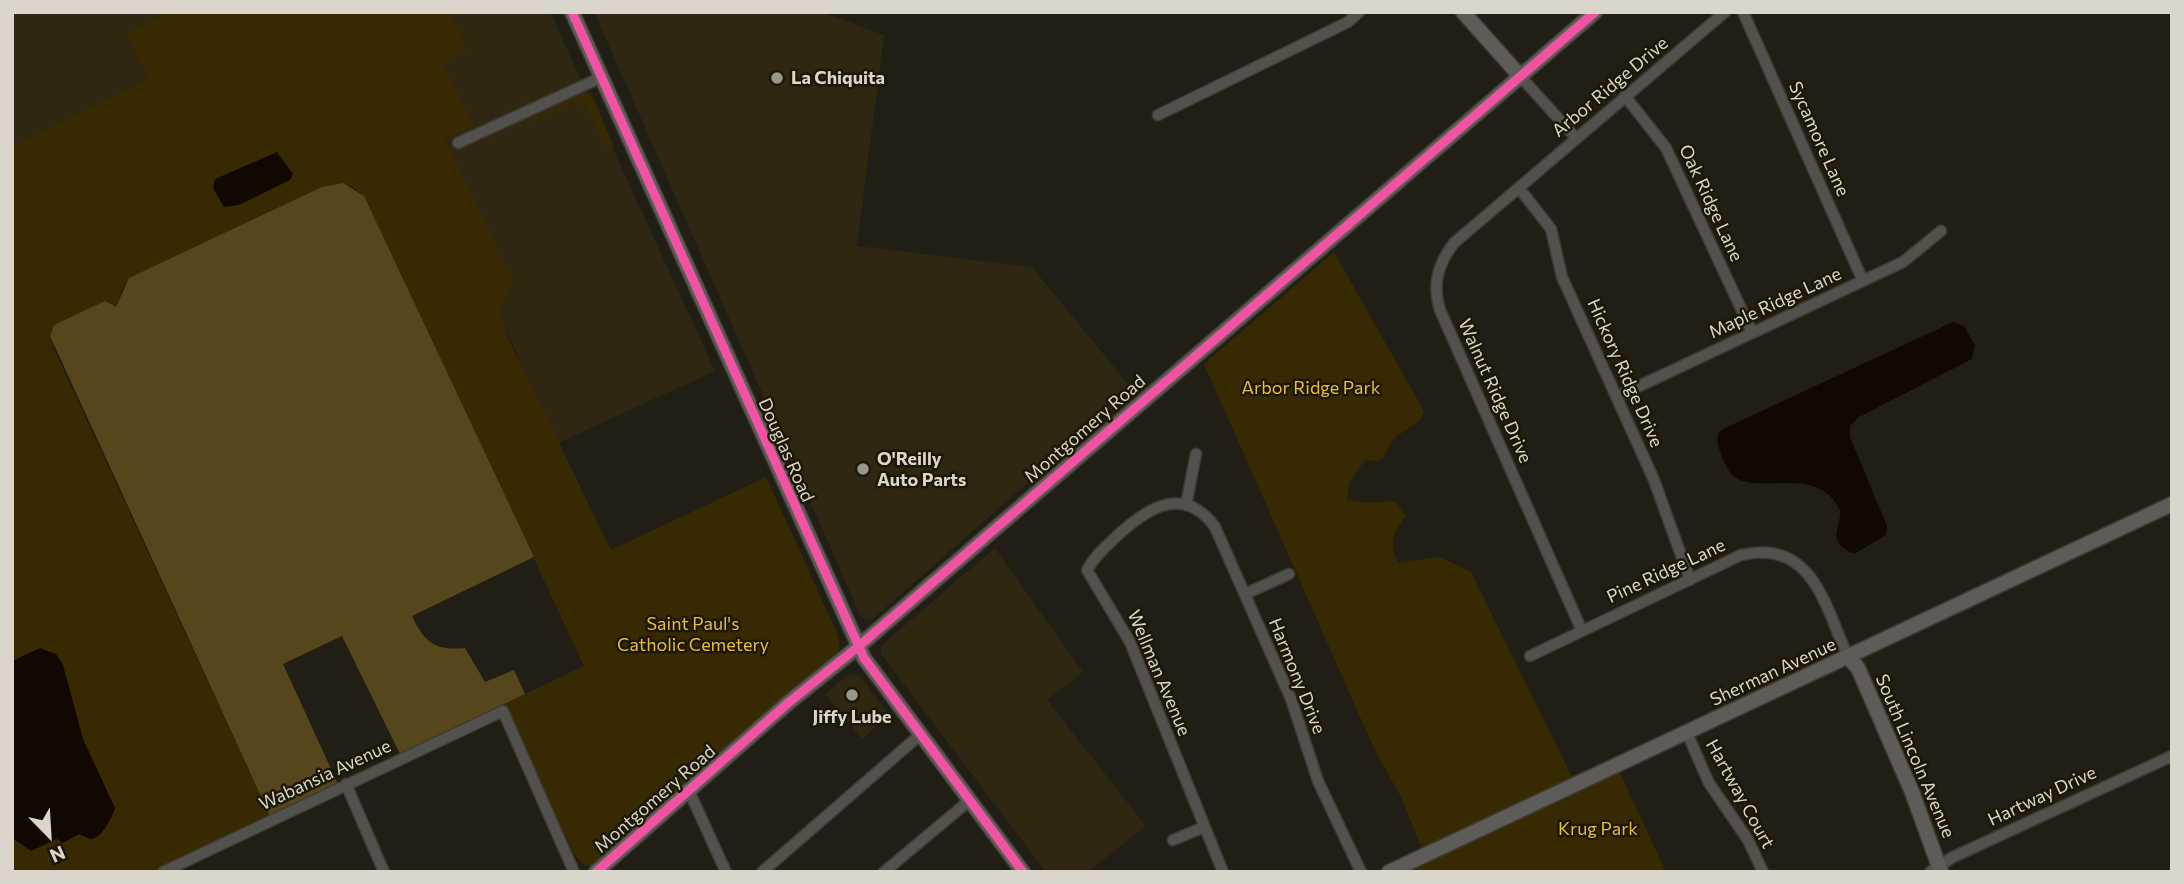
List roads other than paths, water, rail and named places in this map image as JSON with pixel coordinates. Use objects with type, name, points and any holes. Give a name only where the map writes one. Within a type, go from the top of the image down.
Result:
[{"type":"street","name":"Douglas Road","points":[[572,12],[859,646],[1021,871]]},
{"type":"street","points":[[1158,115],[1348,22],[1359,12]]},
{"type":"street","points":[[1463,12],[1576,138]]},
{"type":"street","name":"Montgomery Road","points":[[596,872],[1595,12]]},
{"type":"street","name":"Arbor Ridge Drive","points":[[1519,188],[1725,12]]},
{"type":"street","name":"Sycamore Lane","points":[[1743,12],[1863,281]]},
{"type":"street","points":[[458,143],[602,77]]},
{"type":"street","name":"Oak Ridge Lane","points":[[1625,96],[1666,148],[1752,331]]},
{"type":"street","name":"Hickory Ridge Drive","points":[[1519,188],[1551,229],[1562,277],[1654,480],[1690,580]]},
{"type":"street","name":"Walnut Ridge Drive","points":[[1519,188],[1454,243],[1445,254],[1437,276],[1436,298],[1582,631]]},
{"type":"street","name":"Maple Ridge Lane","points":[[1616,397],[1910,257],[1941,231]]},
{"type":"street","points":[[1186,505],[1196,454]]},
{"type":"street","name":"Sherman Avenue","points":[[1389,872],[2172,504]]},
{"type":"street","name":"Wellman Avenue","points":[[1186,505],[1159,505],[1140,515],[1093,558],[1087,570],[1130,642],[1223,872]]},
{"type":"street","name":"Harmony Drive","points":[[1186,505],[1208,517],[1215,527],[1291,699],[1318,781],[1361,872]]},
{"type":"street","name":"Pine Ridge Lane","points":[[1530,656],[1753,552],[1786,556],[1810,573],[1848,657]]},
{"type":"street","points":[[1245,594],[1289,574]]},
{"type":"street","name":"South Lincoln Avenue","points":[[1848,657],[1857,668],[1912,792],[1937,870]]},
{"type":"street","name":"Wabansia Avenue","points":[[163,872],[503,711],[574,872]]},
{"type":"street","name":"Hartway Court","points":[[1687,733],[1709,783],[1748,841],[1763,872]]},
{"type":"street","points":[[762,872],[921,734]]},
{"type":"street","name":"Hartway Drive","points":[[1937,870],[2172,756]]},
{"type":"street","points":[[346,784],[384,872]]},
{"type":"street","points":[[689,791],[726,872]]},
{"type":"street","points":[[884,872],[970,800]]},
{"type":"street","points":[[1173,840],[1204,827]]},
{"type":"street","points":[[187,860],[192,872]]},
{"type":"place","name":"La Chiquita","points":[[777,78]]},
{"type":"place","name":"O'Reilly Auto Parts","points":[[863,469]]},
{"type":"place","name":"Jiffy Lube","points":[[852,695]]},
{"type":"park label","name":"Arbor Ridge Park","points":[[1311,388]]},
{"type":"park label","name":"Saint Paul's Catholic Cemetery","points":[[693,634]]},
{"type":"park label","name":"Krug Park","points":[[1598,829]]}]
